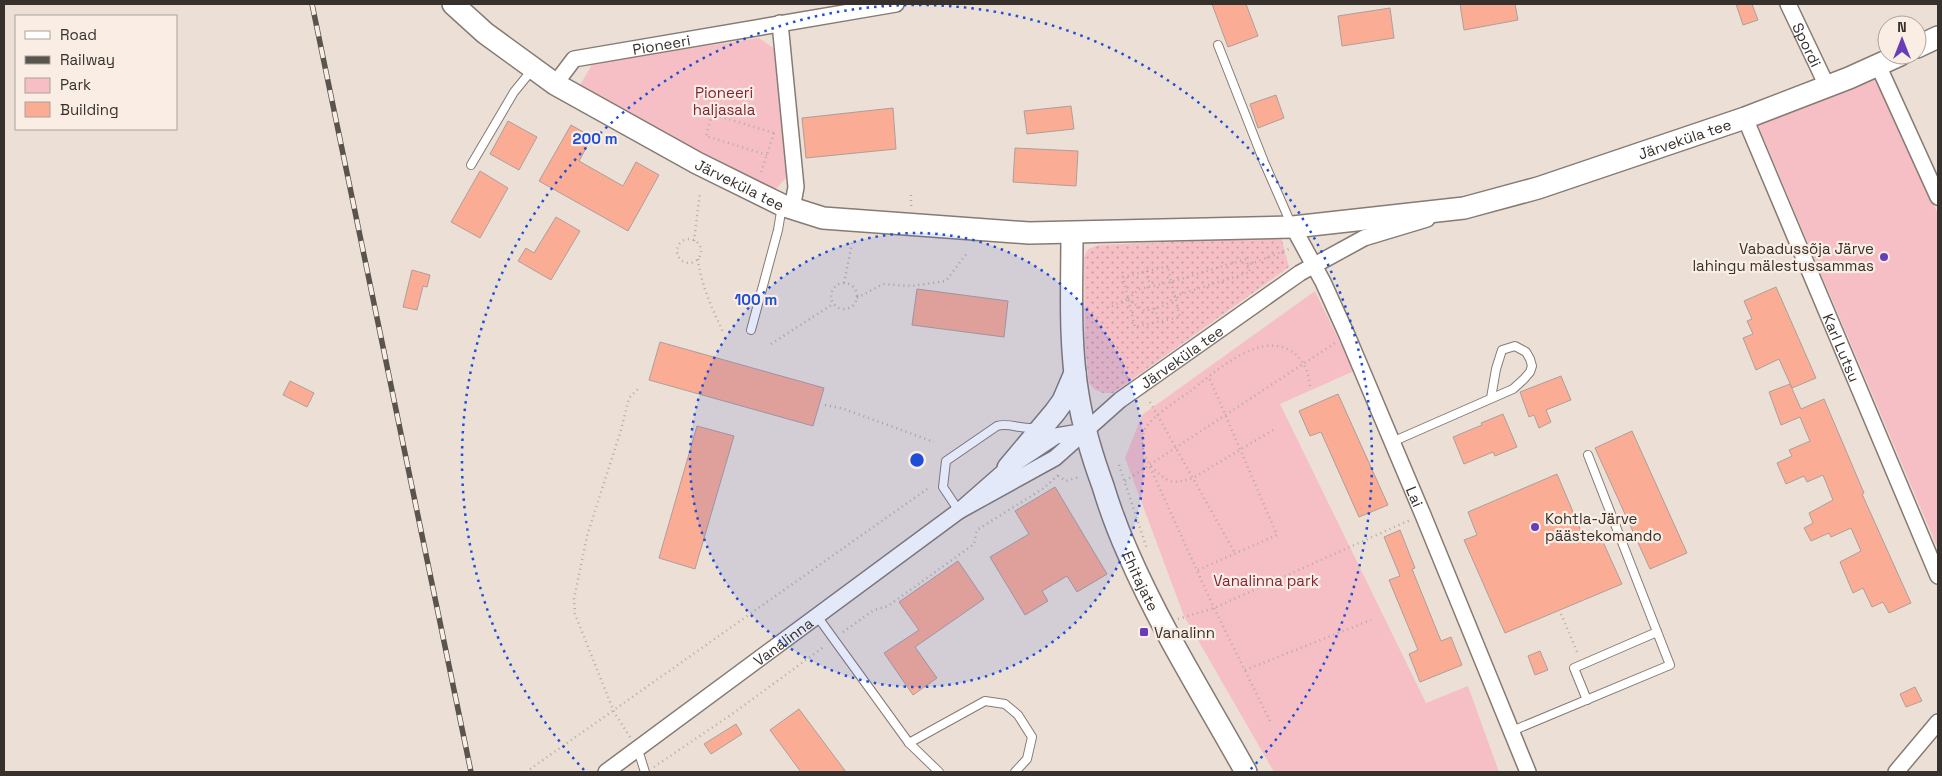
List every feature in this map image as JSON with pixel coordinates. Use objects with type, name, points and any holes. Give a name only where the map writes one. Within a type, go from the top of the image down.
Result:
[{"type":"main road","name":"Järveküla tee","points":[[453,4],[485,33],[555,84],[697,163],[787,207],[823,218],[1029,233],[1293,227],[1464,208],[1538,188],[1745,118],[1878,66]]},
{"type":"main road","points":[[1072,233],[1073,339],[1078,394],[1085,431]]},
{"type":"main road","points":[[1008,468],[1063,401],[1076,371]]},
{"type":"main road","name":"Ehitajate","points":[[1085,431],[1116,524],[1131,561],[1161,621],[1246,772]]},
{"type":"street","name":"Pioneeri","points":[[555,84],[574,59],[896,4]]},
{"type":"street","name":"Spordi","points":[[1788,4],[1827,86]]},
{"type":"street","points":[[780,23],[796,186],[787,207]]},
{"type":"street","points":[[1878,66],[1938,196]]},
{"type":"street","name":"Karl Lutsu","points":[[1745,118],[1938,576]]},
{"type":"street","name":"Järveküla tee","points":[[1085,431],[1120,400],[1236,317],[1313,265],[1364,238],[1464,208]]},
{"type":"street","name":"Lai","points":[[1293,227],[1323,282],[1347,335],[1528,772]]},
{"type":"street","name":"Vanalinna","points":[[606,772],[959,511],[1008,468],[1056,436],[1085,431]]},
{"type":"street","name":"Vanalinna","points":[[959,511],[1055,458],[1085,431]]},
{"type":"street","points":[[1896,772],[1938,722]]},
{"type":"lane","points":[[1218,45],[1264,162],[1293,227]]},
{"type":"lane","points":[[470,165],[514,92],[533,69]]},
{"type":"lane","points":[[751,330],[778,230],[787,207]]},
{"type":"lane","points":[[1392,442],[1513,389],[1530,372],[1532,366],[1526,352],[1515,346],[1502,350],[1496,369],[1491,398]]},
{"type":"lane","points":[[959,511],[943,487],[946,461],[1001,425],[1025,429],[1043,426]]},
{"type":"lane","points":[[1512,731],[1670,665],[1588,455]]},
{"type":"lane","points":[[817,616],[909,743],[939,772]]},
{"type":"lane","points":[[1587,700],[1574,668],[1657,632]]},
{"type":"lane","points":[[909,743],[985,701],[1004,704],[1018,715],[1032,737],[1026,759],[1015,772]]},
{"type":"lane","points":[[638,750],[646,772]]},
{"type":"path","points":[[767,155],[706,136],[712,114],[774,133]]},
{"type":"path","points":[[761,172],[778,120],[789,118]]},
{"type":"path","points":[[700,192],[694,241],[700,249],[698,259],[700,273],[724,334]]},
{"type":"path","points":[[694,241],[686,240],[679,244],[677,248],[678,256],[687,263],[698,259]]},
{"type":"path","points":[[844,283],[852,243]]},
{"type":"path","points":[[1248,265],[1291,249]]},
{"type":"path","points":[[856,298],[883,284],[912,286],[946,281],[967,253]]},
{"type":"path","points":[[1112,306],[1128,299],[1139,289],[1171,282],[1246,259],[1250,272],[1174,296],[1166,305],[1146,311],[1128,299]]},
{"type":"path","points":[[1168,266],[1171,282],[1180,317],[1135,327],[1123,277],[1168,266]]},
{"type":"path","points":[[1147,271],[1150,286]]},
{"type":"path","points":[[844,283],[855,289],[856,298],[853,305],[841,309],[833,304],[831,296],[833,289],[844,283]]},
{"type":"path","points":[[771,344],[833,304]]},
{"type":"path","points":[[1155,308],[1159,322]]},
{"type":"path","points":[[1125,481],[1347,335]]},
{"type":"path","points":[[1271,723],[1214,608],[1144,454],[1143,435],[1146,426],[1229,361],[1258,346],[1284,347],[1295,353],[1304,364],[1309,375],[1310,388]]},
{"type":"path","points":[[1197,570],[1277,535],[1209,377]]},
{"type":"path","points":[[638,750],[614,712],[575,614],[574,599],[587,536],[621,430],[629,398],[640,388]]},
{"type":"path","points":[[1150,402],[1235,553]]},
{"type":"path","points":[[825,405],[844,409],[934,442]]},
{"type":"path","points":[[1150,465],[1166,480],[1178,483],[1193,478],[1273,430]]},
{"type":"path","points":[[1119,464],[1147,544]]},
{"type":"path","points":[[1055,471],[1066,481],[1079,477]]},
{"type":"path","points":[[646,772],[735,712],[874,610],[888,606],[974,544],[977,530],[1044,488],[1058,475]]},
{"type":"path","points":[[526,772],[614,712],[930,487]]},
{"type":"path","points":[[1172,620],[1214,608],[1423,515]]},
{"type":"path","points":[[1561,614],[1583,664]]},
{"type":"path","points":[[1245,670],[1371,620]]},
{"type":"green space","name":"Pioneeri haljasala","points":[[759,38],[775,49],[788,176],[773,192],[580,85],[593,63]]},
{"type":"green space","points":[[1874,75],[1938,214],[1938,549],[1757,123]]},
{"type":"green space","points":[[1281,237],[1289,267],[1113,393],[1103,393],[1094,389],[1089,383],[1085,345],[1084,257],[1088,249],[1099,245]]},
{"type":"green space","name":"Vanalinna park","points":[[1315,291],[1354,371],[1280,404],[1426,703],[1468,686],[1499,772],[1274,772],[1184,616],[1125,458],[1142,415]]},
{"type":"building","points":[[1212,4],[1246,4],[1258,36],[1228,47]]},
{"type":"building","points":[[1460,4],[1515,4],[1518,20],[1464,30]]},
{"type":"building","points":[[1736,4],[1752,4],[1758,20],[1743,25]]},
{"type":"building","points":[[1390,8],[1394,38],[1342,46],[1338,16]]},
{"type":"building","points":[[1276,95],[1284,118],[1258,128],[1250,104]]},
{"type":"building","points":[[1071,106],[1074,129],[1027,134],[1024,111]]},
{"type":"building","points":[[893,108],[896,149],[806,158],[802,118]]},
{"type":"building","points":[[508,121],[537,137],[519,170],[490,154]]},
{"type":"building","points":[[571,125],[592,137],[579,161],[623,186],[636,162],[659,175],[628,231],[539,181]]},
{"type":"building","points":[[1015,148],[1078,151],[1076,186],[1013,182]]},
{"type":"building","points":[[480,171],[508,188],[480,238],[451,222]]},
{"type":"building","points":[[556,217],[580,231],[551,280],[518,261],[526,248],[534,253]]},
{"type":"building","points":[[412,270],[430,275],[427,287],[423,286],[417,310],[403,307]]},
{"type":"building","points":[[1776,287],[1816,378],[1792,388],[1779,359],[1756,370],[1743,338],[1753,334],[1747,321],[1752,319],[1744,301]]},
{"type":"building","points":[[917,289],[1008,301],[1004,337],[912,325]]},
{"type":"building","points":[[660,342],[824,388],[813,426],[649,380]]},
{"type":"building","points":[[1561,376],[1571,400],[1546,410],[1551,422],[1539,428],[1534,415],[1529,417],[1520,392]]},
{"type":"building","points":[[290,381],[314,393],[307,407],[283,395]]},
{"type":"building","points":[[1790,384],[1801,409],[1824,399],[1864,493],[1862,494],[1911,603],[1889,613],[1883,602],[1872,607],[1863,588],[1853,593],[1840,562],[1861,551],[1851,528],[1831,537],[1829,533],[1811,541],[1804,528],[1813,523],[1809,513],[1833,500],[1823,475],[1807,482],[1804,476],[1786,484],[1777,463],[1792,456],[1789,450],[1810,441],[1800,417],[1781,425],[1769,392]]},
{"type":"building","points":[[1338,394],[1388,505],[1359,517],[1321,432],[1310,436],[1299,411]]},
{"type":"building","points":[[1503,414],[1517,447],[1495,456],[1493,452],[1464,464],[1453,437]]},
{"type":"building","points":[[697,426],[734,436],[695,569],[659,558]]},
{"type":"building","points":[[1632,431],[1687,553],[1650,569],[1595,448]]},
{"type":"building","points":[[1557,474],[1584,538],[1599,533],[1622,584],[1505,633],[1464,540],[1477,535],[1468,512]]},
{"type":"building","points":[[1055,487],[1107,574],[1077,592],[1067,576],[1042,591],[1048,601],[1025,615],[990,557],[1029,534],[1015,511]]},
{"type":"building","points":[[1400,530],[1415,568],[1412,569],[1441,641],[1451,637],[1462,665],[1420,682],[1409,654],[1418,650],[1389,580],[1400,576],[1384,537]]},
{"type":"building","points":[[958,561],[984,599],[915,647],[937,678],[913,695],[884,653],[919,630],[899,602]]},
{"type":"building","points":[[1540,651],[1548,670],[1535,675],[1528,656]]},
{"type":"building","points":[[1915,687],[1922,701],[1906,707],[1900,694]]},
{"type":"building","points":[[799,709],[846,772],[801,772],[770,730]]},
{"type":"building","points":[[736,724],[742,734],[711,754],[704,744]]},
{"type":"railway","points":[[312,4],[471,772]]},
{"type":"place","name":"Vabadussõja Järve lahingu mälestussammas","points":[[1884,257]]},
{"type":"place","name":"Kohtla-Järve päästekomando","points":[[1535,527]]},
{"type":"place","name":"Vanalinn","points":[[1144,632]]}]
